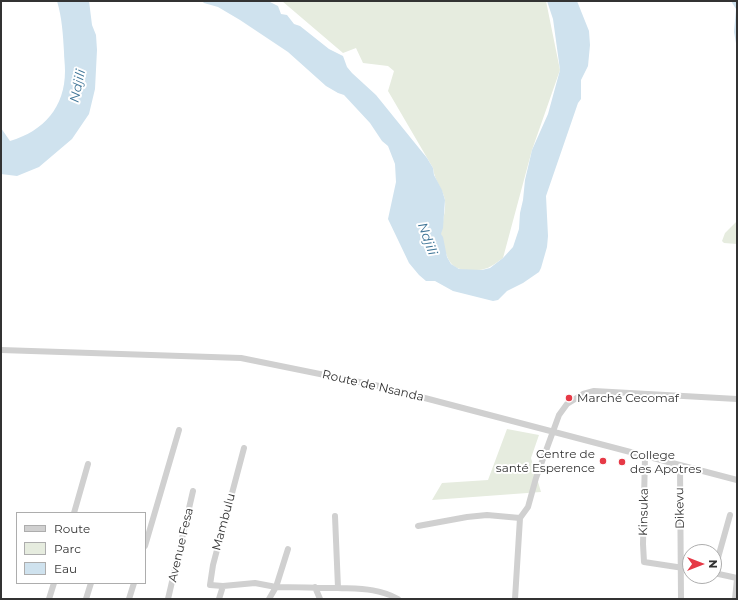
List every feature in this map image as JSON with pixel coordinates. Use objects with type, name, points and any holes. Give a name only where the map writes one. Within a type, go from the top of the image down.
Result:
[{"type":"street","name":"Route de Nsanda","points":[[1,350],[242,358],[379,386],[737,480]]},
{"type":"street","points":[[515,599],[520,518],[528,507],[536,478],[559,415],[567,404],[583,394],[594,391],[737,399]]},
{"type":"street","points":[[146,543],[179,430]]},
{"type":"street","name":"Mambulu","points":[[224,586],[210,585],[213,565],[244,448]]},
{"type":"street","name":"Kinsuka","points":[[645,456],[644,562],[680,567]]},
{"type":"street","points":[[74,512],[88,464]]},
{"type":"street","name":"Dikevu","points":[[680,466],[681,599]]},
{"type":"street","name":"Avenue Fesa","points":[[168,599],[193,491]]},
{"type":"street","points":[[722,544],[730,515]]},
{"type":"street","points":[[335,516],[338,588]]},
{"type":"street","points":[[418,526],[467,517],[487,516],[520,518]]},
{"type":"street","points":[[269,599],[276,587],[288,549]]},
{"type":"street","points":[[722,574],[737,578],[734,599]]},
{"type":"street","points":[[49,599],[54,584]]},
{"type":"street","points":[[86,599],[91,584]]},
{"type":"street","points":[[129,599],[134,584]]},
{"type":"street","points":[[219,599],[224,586],[255,584],[276,587],[358,588],[390,594],[398,599]]},
{"type":"street","points":[[315,587],[320,599]]},
{"type":"green space","points":[[282,1],[546,1],[560,70],[532,150],[503,258],[490,267],[482,270],[466,270],[457,268],[450,262],[441,235],[445,208],[444,196],[435,177],[433,168],[388,91],[394,71],[388,66],[363,63],[356,48],[343,53]]},
{"type":"green space","points":[[737,221],[737,244],[724,243],[722,241],[725,233]]},
{"type":"green space","points":[[507,429],[539,435],[531,458],[541,492],[432,500],[442,483],[488,480]]},
{"type":"water","name":"Ndjili","points":[[57,1],[89,1],[92,25],[96,35],[97,50],[95,89],[89,114],[72,139],[39,167],[17,176],[1,174],[1,128],[10,141],[22,137],[33,131],[50,116],[57,106],[61,96],[64,84],[65,68],[62,26]]},
{"type":"water","name":"Ndjili","points":[[202,1],[268,1],[278,6],[281,14],[287,15],[294,24],[300,26],[329,49],[343,56],[347,67],[376,95],[427,158],[433,168],[434,175],[442,190],[445,200],[443,228],[441,234],[447,257],[451,264],[459,269],[482,270],[490,268],[503,258],[513,247],[519,229],[525,180],[532,150],[548,114],[560,70],[553,19],[547,1],[577,1],[589,31],[590,45],[588,66],[581,80],[581,99],[578,103],[546,196],[548,236],[547,247],[539,272],[523,283],[507,291],[498,300],[493,301],[453,291],[435,281],[426,281],[409,263],[388,219],[396,182],[395,164],[388,146],[382,141],[370,123],[344,95],[326,86],[288,52],[240,20],[218,7]]},
{"type":"water","points":[[731,1],[737,1],[737,49],[734,32],[736,9]]},
{"type":"place","name":"Marché Cecomaf","points":[[569,398]]},
{"type":"place","name":"Centre de santé Esperence","points":[[603,461]]},
{"type":"place","name":"College des Apotres","points":[[622,462]]}]
